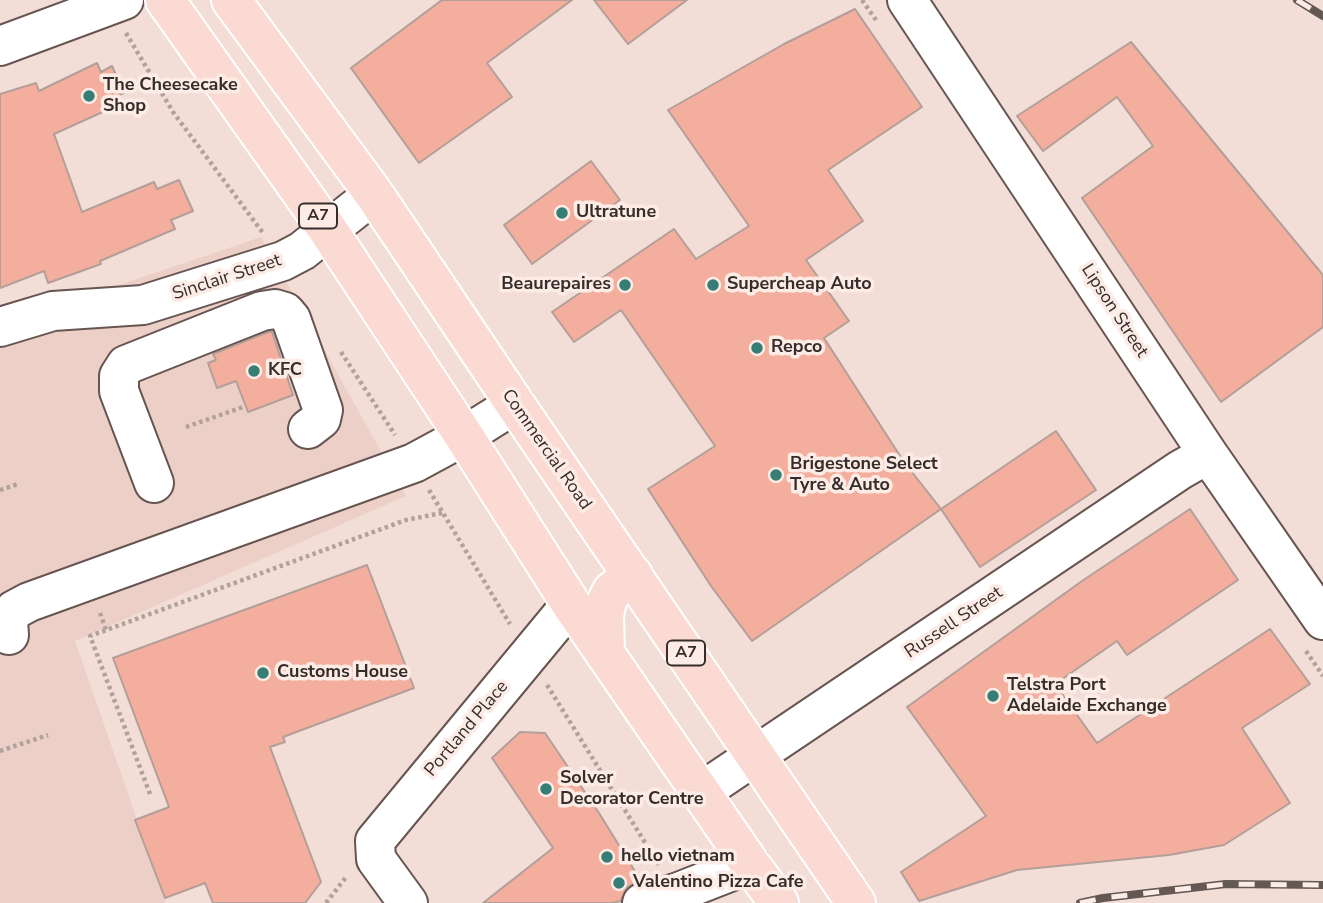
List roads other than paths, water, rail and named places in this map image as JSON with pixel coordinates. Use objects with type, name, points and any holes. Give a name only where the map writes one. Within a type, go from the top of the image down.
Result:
[{"type":"main road","name":"A7","points":[[164,0],[328,230],[571,604],[779,903]]},
{"type":"main road","name":"Commercial Road","points":[[231,0],[374,194],[856,903]]},
{"type":"main road","points":[[215,69],[255,33]]},
{"type":"main road","points":[[605,654],[604,615],[607,601],[612,591],[633,575]]},
{"type":"street","points":[[0,46],[124,0]]},
{"type":"street","name":"Lipson Street","points":[[907,0],[1000,136],[1208,454],[1323,621]]},
{"type":"street","name":"Sinclair Street","points":[[0,327],[53,311],[143,305],[283,261],[302,251],[374,194]]},
{"type":"street","points":[[154,483],[120,391],[119,376],[125,365],[262,311],[275,309],[285,312],[291,319],[323,410],[321,419],[308,429]]},
{"type":"street","points":[[9,635],[8,621],[14,610],[29,602],[414,463],[515,404]]},
{"type":"street","name":"Russell Street","points":[[701,792],[1180,470],[1208,454]]},
{"type":"street","name":"Portland Place","points":[[408,903],[376,859],[375,841],[571,604]]},
{"type":"street","points":[[642,903],[676,893],[750,864]]},
{"type":"street","points":[[735,903],[750,864]]},
{"type":"railway","points":[[1297,0],[1323,16]]},
{"type":"railway","points":[[1080,903],[1226,884],[1323,885]]},
{"type":"place","name":"The Cheesecake Shop","points":[[89,96]]},
{"type":"place","name":"Ultratune","points":[[562,213]]},
{"type":"place","name":"Beaurepaires","points":[[625,285]]},
{"type":"place","name":"Supercheap Auto","points":[[713,285]]},
{"type":"place","name":"Repco","points":[[757,348]]},
{"type":"place","name":"KFC","points":[[254,371]]},
{"type":"place","name":"Brigestone Select Tyre & Auto","points":[[776,475]]},
{"type":"place","name":"Customs House","points":[[263,673]]},
{"type":"place","name":"Telstra Port Adelaide Exchange","points":[[993,696]]},
{"type":"place","name":"Solver Decorator Centre","points":[[546,789]]},
{"type":"place","name":"hello vietnam","points":[[607,857]]},
{"type":"place","name":"Valentino Pizza Cafe","points":[[619,883]]}]
